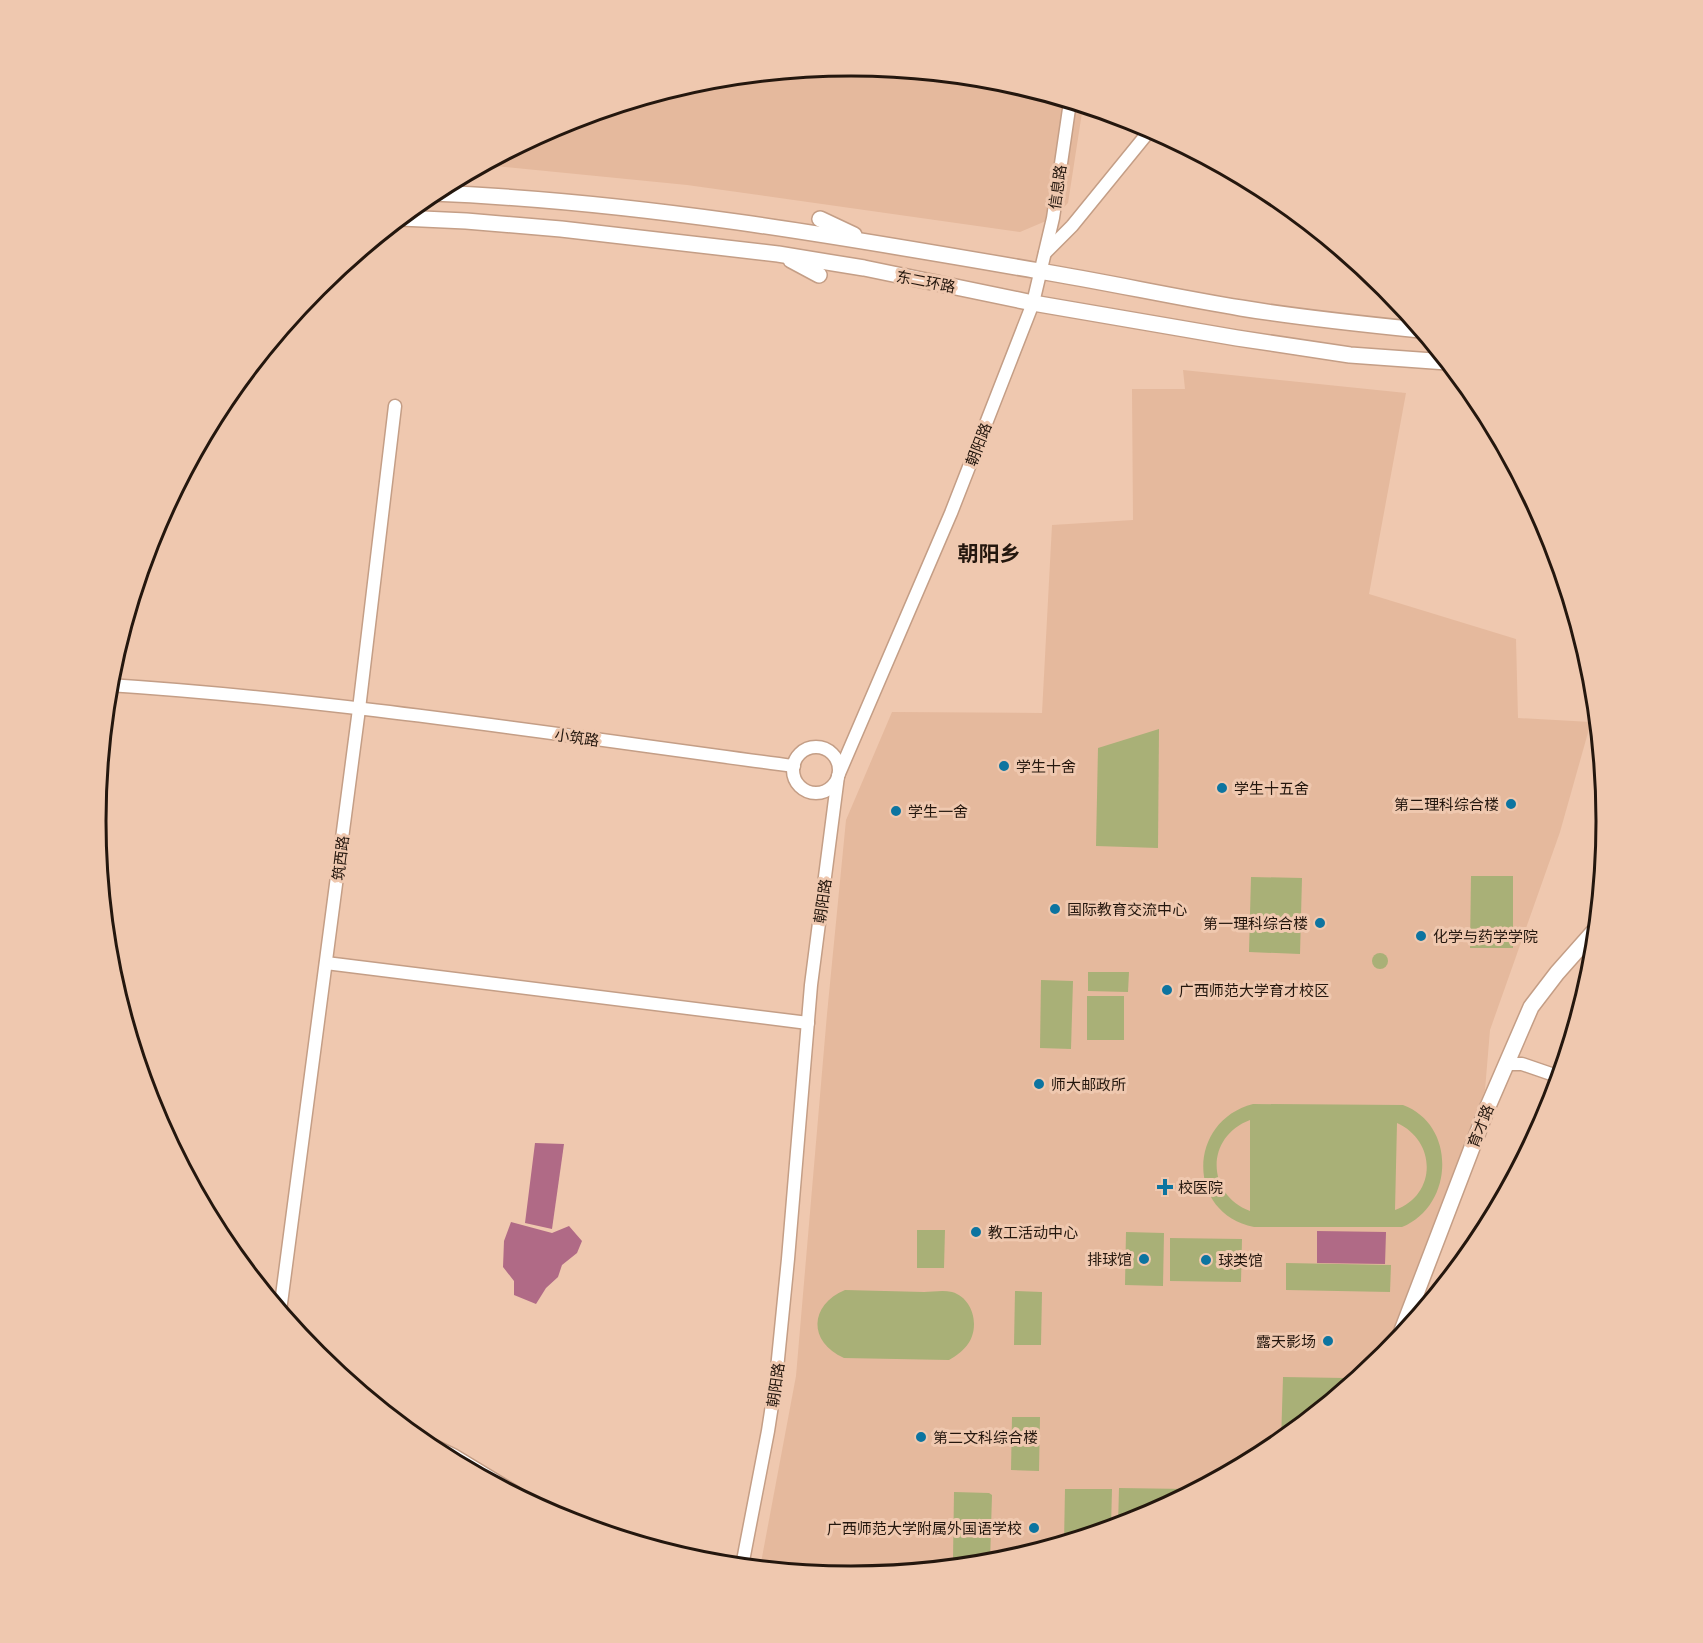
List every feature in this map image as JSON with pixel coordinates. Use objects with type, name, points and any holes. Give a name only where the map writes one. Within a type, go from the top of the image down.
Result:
[{"type":"main road","name":"东二环路","points":[[450,194],[695,216],[868,242],[1242,308],[1411,329]]},
{"type":"main road","name":"东二环路","points":[[414,219],[561,229],[778,254],[864,268],[1033,303],[1271,343],[1350,355],[1438,361]]},
{"type":"main road","points":[[820,219],[868,242]]},
{"type":"main road","points":[[778,254],[819,275]]},
{"type":"main road","name":"育才路","points":[[1406,1319],[1476,1136],[1531,1007],[1587,940]]},
{"type":"street","name":"信息路","points":[[1040,271],[1053,218],[1069,109]]},
{"type":"street","points":[[1045,253],[1072,226],[1144,136]]},
{"type":"street","name":"朝阳路","points":[[743,1558],[776,1379],[818,925],[838,776],[951,513],[1033,303],[1040,271]]},
{"type":"street","name":"筑西路","points":[[281,1301],[359,709],[395,405]]},
{"type":"street","name":"小筑路","points":[[119,686],[207,692],[359,709],[794,766]]},
{"type":"street","points":[[822,747],[834,755],[839,769],[838,776],[829,788],[815,792],[796,781],[794,766],[796,759],[807,749],[822,747]]},
{"type":"street","points":[[326,963],[808,1023]]},
{"type":"street","points":[[1506,1064],[1522,1064],[1552,1074]]},
{"type":"shaded area","points":[[852,76],[949,83],[997,91],[1082,113],[1068,203],[1053,218],[1020,232],[687,185],[497,166],[566,133],[659,102],[754,83],[803,78]]},
{"type":"shaded area","name":"广西师范大学育才校区","points":[[1183,370],[1406,393],[1369,594],[1516,639],[1518,718],[1590,722],[1560,832],[1490,1030],[1485,1090],[1391,1335],[1343,1382],[1265,1441],[1224,1467],[1137,1510],[1044,1541],[949,1560],[900,1565],[803,1565],[761,1561],[796,1376],[846,820],[892,712],[1042,713],[1052,525],[1133,520],[1132,389],[1185,389]]},
{"type":"shaded area","points":[[535,1143],[564,1144],[552,1229],[525,1223]]},
{"type":"shaded area","points":[[511,1222],[552,1233],[569,1226],[582,1241],[577,1253],[562,1265],[558,1277],[546,1288],[536,1304],[514,1295],[514,1281],[503,1267],[504,1241]]},
{"type":"shaded area","points":[[1317,1231],[1386,1232],[1385,1264],[1317,1263]]},
{"type":"green space","points":[[1159,729],[1158,848],[1096,846],[1098,748]]},
{"type":"green space","points":[[1471,876],[1513,876],[1513,948],[1470,948]]},
{"type":"green space","points":[[1251,877],[1302,878],[1300,954],[1249,952]]},
{"type":"green space","points":[[1377,953],[1383,953],[1388,961],[1386,967],[1377,969],[1372,964],[1372,958]]},
{"type":"green space","points":[[1088,972],[1129,972],[1128,992],[1088,991]]},
{"type":"green space","points":[[1041,980],[1073,981],[1071,1049],[1040,1048]]},
{"type":"green space","points":[[1087,996],[1124,996],[1124,1040],[1087,1040]]},
{"type":"green space","points":[[1253,1104],[1403,1105],[1421,1115],[1433,1130],[1440,1147],[1442,1166],[1439,1184],[1432,1202],[1419,1217],[1402,1227],[1254,1227],[1232,1218],[1216,1204],[1206,1186],[1203,1167],[1206,1147],[1216,1128],[1231,1114]],"holes":[[[1250,1120],[1250,1211],[1236,1203],[1225,1192],[1219,1179],[1217,1166],[1219,1152],[1225,1139],[1235,1128]],[[1397,1123],[1410,1131],[1419,1142],[1425,1154],[1427,1168],[1425,1181],[1419,1193],[1409,1203],[1395,1210]]]},
{"type":"green space","points":[[917,1230],[945,1230],[944,1268],[917,1268]]},
{"type":"green space","name":"排球馆","points":[[1126,1232],[1164,1233],[1163,1286],[1125,1285]]},
{"type":"green space","name":"球类馆","points":[[1170,1238],[1242,1239],[1241,1282],[1170,1281]]},
{"type":"green space","points":[[1286,1263],[1391,1265],[1390,1292],[1286,1290]]},
{"type":"green space","points":[[845,1290],[952,1292],[965,1300],[971,1309],[974,1324],[972,1336],[963,1350],[949,1360],[844,1358],[824,1343],[818,1324],[819,1314],[825,1305]]},
{"type":"green space","points":[[1015,1291],[1042,1292],[1041,1345],[1014,1345]]},
{"type":"green space","points":[[1283,1377],[1345,1378],[1305,1413],[1281,1430]]},
{"type":"green space","points":[[1012,1417],[1040,1417],[1039,1471],[1011,1470]]},
{"type":"green space","points":[[1119,1488],[1183,1489],[1137,1510],[1118,1517]]},
{"type":"green space","points":[[1065,1489],[1112,1489],[1111,1520],[1064,1535]]},
{"type":"green space","points":[[954,1492],[989,1493],[992,1495],[990,1553],[953,1559]]},
{"type":"place","name":"学生十舍","points":[[1004,766]]},
{"type":"place","name":"学生十五舍","points":[[1222,788]]},
{"type":"place","name":"第二理科综合楼","points":[[1511,804]]},
{"type":"place","name":"学生一舍","points":[[896,811]]},
{"type":"place","name":"国际教育交流中心","points":[[1055,909]]},
{"type":"place","name":"第一理科综合楼","points":[[1320,923]]},
{"type":"place","name":"化学与药学学院","points":[[1421,936]]},
{"type":"place","name":"广西师范大学育才校区","points":[[1167,990]]},
{"type":"place","name":"师大邮政所","points":[[1039,1084]]},
{"type":"place","name":"校医院","points":[[1165,1187]]},
{"type":"place","name":"教工活动中心","points":[[976,1232]]},
{"type":"place","name":"排球馆","points":[[1144,1259]]},
{"type":"place","name":"球类馆","points":[[1206,1260]]},
{"type":"place","name":"露天影场","points":[[1328,1341]]},
{"type":"place","name":"第二文科综合楼","points":[[921,1437]]},
{"type":"place","name":"广西师范大学附属外国语学校","points":[[1034,1528]]},
{"type":"district","name":"朝阳乡","points":[[989,552]]}]
